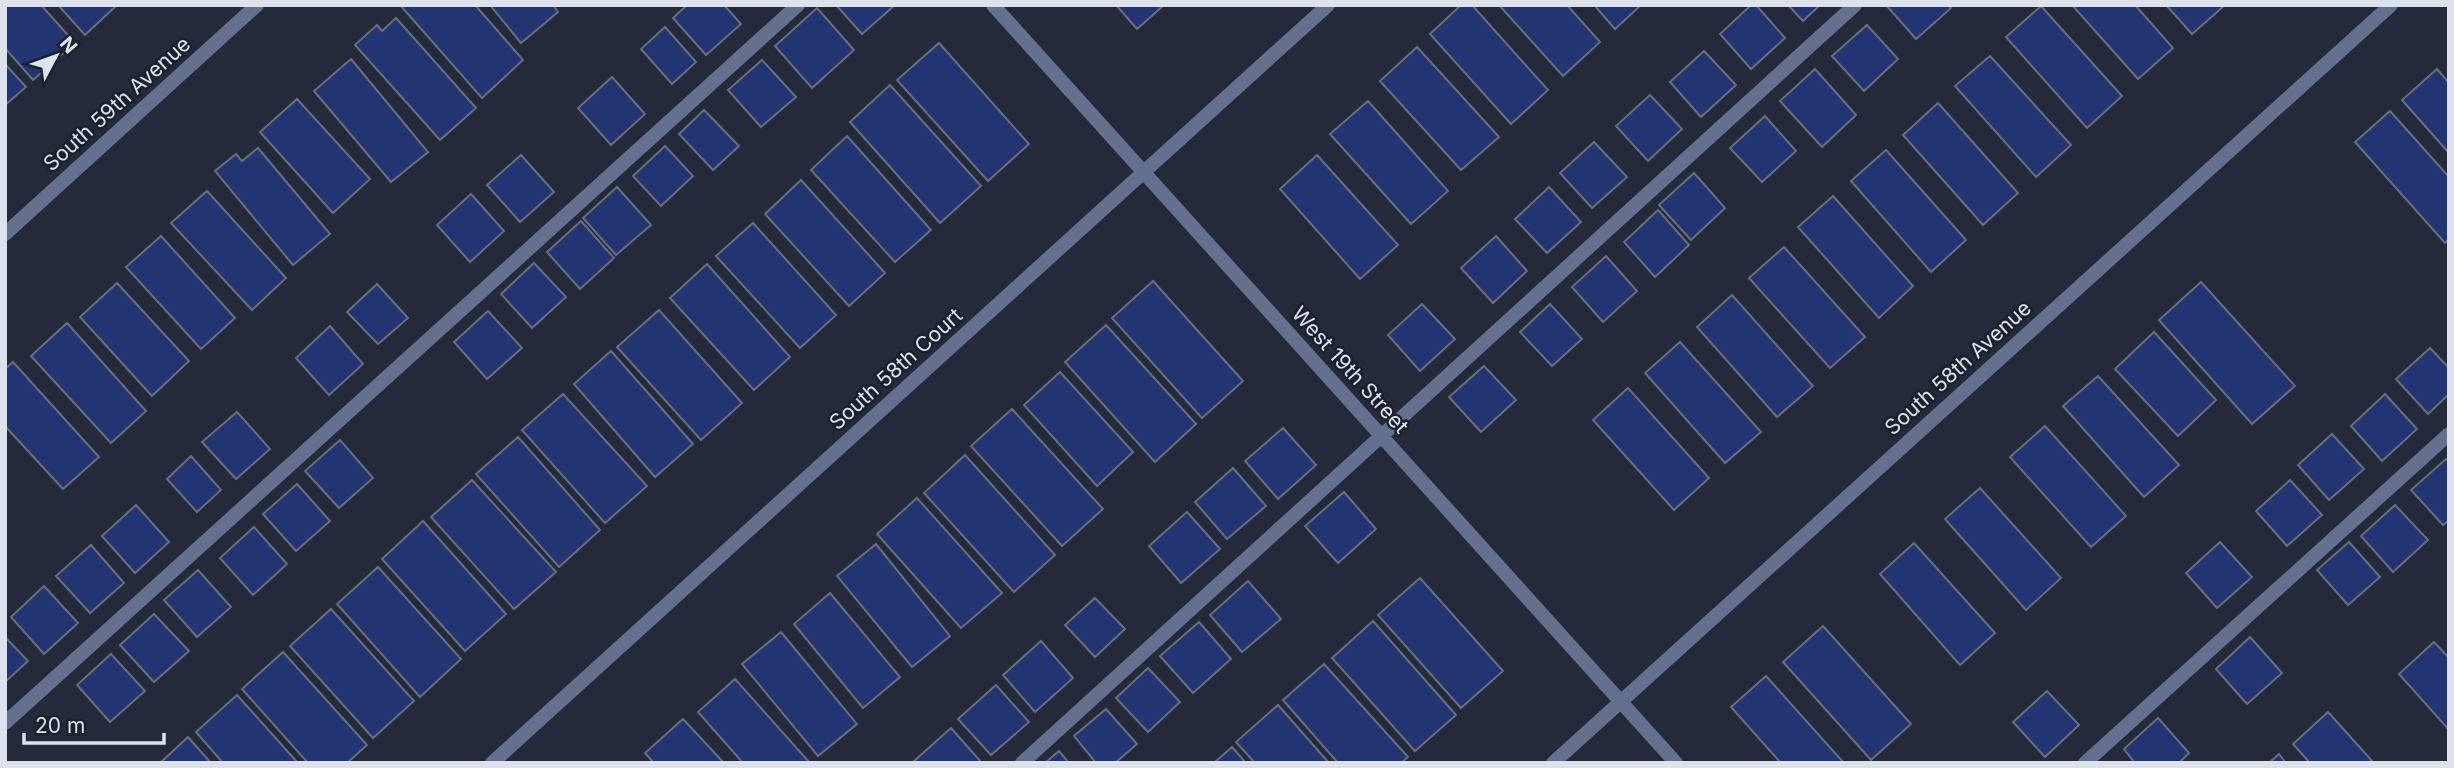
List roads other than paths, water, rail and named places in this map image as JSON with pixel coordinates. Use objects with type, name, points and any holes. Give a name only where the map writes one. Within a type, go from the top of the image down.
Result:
[{"type":"street","name":"South 59th Avenue","points":[[5,234],[257,5]]},
{"type":"street","points":[[5,723],[798,5]]},
{"type":"street","name":"West 19th Street","points":[[993,5],[1676,763]]},
{"type":"street","name":"South 58th Court","points":[[492,763],[1328,5]]},
{"type":"street","points":[[1022,763],[1854,5]]},
{"type":"street","name":"South 58th Avenue","points":[[1553,763],[2391,5]]},
{"type":"street","points":[[2085,763],[2449,434]]}]
